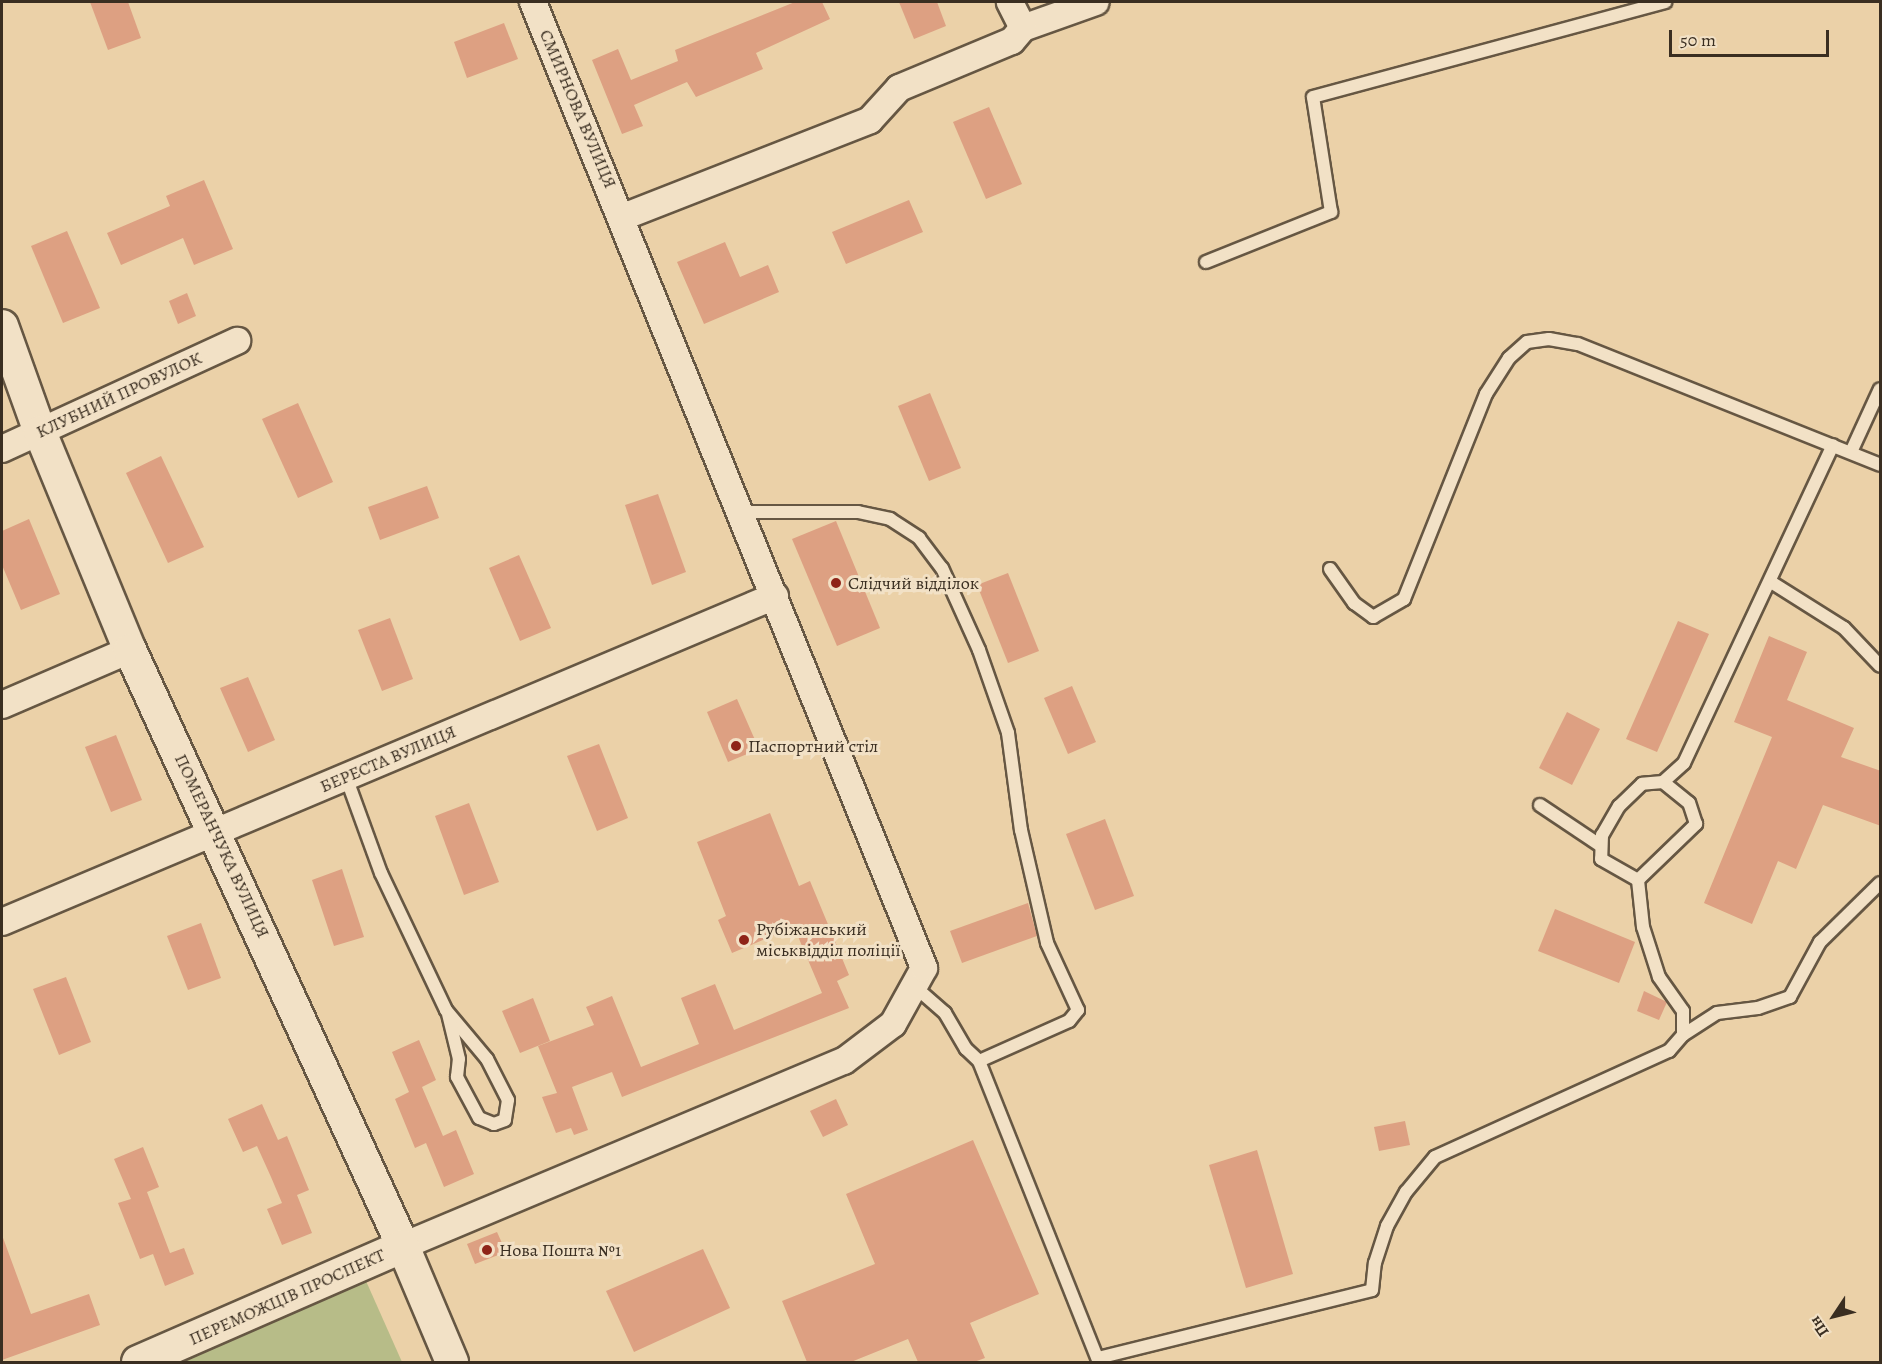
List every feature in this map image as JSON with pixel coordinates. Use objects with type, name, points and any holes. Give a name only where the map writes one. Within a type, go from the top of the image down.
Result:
[{"type":"street","name":"СМИРНОВА ВУЛИЦЯ","points":[[533,2],[623,217],[924,968],[914,986]]},
{"type":"street","points":[[1010,2],[1023,28]]},
{"type":"street","points":[[623,217],[870,120],[899,88],[1012,41],[1023,28],[1096,2]]},
{"type":"street","name":"ПОМЕРАНЧУКА ВУЛИЦЯ","points":[[2,327],[40,432],[130,650],[216,832],[403,1246],[452,1362]]},
{"type":"street","name":"КЛУБНИЙ ПРОВУЛОК","points":[[2,449],[237,341]]},
{"type":"street","name":"БЕРЕСТА ВУЛИЦЯ","points":[[2,922],[775,596]]},
{"type":"street","points":[[2,705],[130,650]]},
{"type":"street","points":[[403,1246],[844,1061],[893,1024],[914,986]]},
{"type":"street","name":"ПЕРЕМОЖЦІВ ПРОСПЕКТ","points":[[138,1362],[403,1246]]},
{"type":"lane","points":[[1206,262],[1331,212],[1313,97],[1665,2]]},
{"type":"lane","points":[[1330,569],[1354,603],[1373,616],[1404,599],[1486,394],[1509,358],[1527,342],[1549,339],[1578,344],[1881,465]]},
{"type":"lane","points":[[1851,452],[1881,389]]},
{"type":"lane","points":[[1638,880],[1601,859],[1602,835],[1620,806],[1642,784],[1664,782],[1684,763],[1771,582],[1833,445]]},
{"type":"lane","points":[[741,512],[858,512],[890,519],[920,538],[942,568],[979,650],[1008,733],[1021,830],[1047,943],[1078,1010],[1070,1021],[979,1061]]},
{"type":"lane","points":[[1771,582],[1844,628],[1881,666]]},
{"type":"lane","points":[[346,777],[381,873],[448,1014],[459,1059],[457,1077],[478,1118],[494,1124],[505,1120],[508,1100],[488,1059],[448,1014]]},
{"type":"lane","points":[[1638,880],[1695,824],[1689,803],[1664,782]]},
{"type":"lane","points":[[1539,805],[1602,846]]},
{"type":"lane","points":[[1638,880],[1642,927],[1659,977],[1683,1011],[1683,1035]]},
{"type":"lane","points":[[914,986],[945,1013],[966,1048],[979,1061],[1099,1360],[1372,1290],[1375,1263],[1387,1226],[1406,1192],[1435,1157],[1668,1051],[1683,1035],[1718,1013],[1758,1008],[1790,997],[1820,942],[1881,883]]},
{"type":"green space","points":[[366,1281],[402,1362],[181,1362]]},
{"type":"building","points":[[90,2],[128,2],[141,38],[108,50]]},
{"type":"building","points":[[795,2],[822,2],[830,19],[756,53],[763,69],[696,97],[687,82],[634,105],[643,126],[622,134],[592,60],[618,49],[631,80],[678,61],[675,50]]},
{"type":"building","points":[[899,2],[937,2],[946,26],[914,39]]},
{"type":"building","points":[[504,23],[518,59],[467,78],[454,42]]},
{"type":"building","points":[[989,107],[1022,184],[986,199],[953,122]]},
{"type":"building","points":[[204,180],[233,249],[194,265],[183,238],[121,265],[107,233],[170,206],[166,196]]},
{"type":"building","points":[[909,200],[923,232],[846,264],[832,232]]},
{"type":"building","points":[[67,231],[100,308],[63,323],[31,246]]},
{"type":"building","points":[[725,242],[740,277],[768,265],[779,292],[704,324],[677,262]]},
{"type":"building","points":[[187,293],[196,316],[178,324],[169,301]]},
{"type":"building","points":[[930,393],[961,468],[929,481],[898,406]]},
{"type":"building","points":[[298,403],[333,482],[298,498],[262,419]]},
{"type":"building","points":[[161,456],[204,547],[168,563],[126,473]]},
{"type":"building","points":[[427,486],[439,518],[380,540],[368,507]]},
{"type":"building","points":[[658,494],[686,572],[652,585],[625,505]]},
{"type":"building","points":[[29,519],[60,594],[21,610],[2,565],[2,531]]},
{"type":"building","name":"Слідчий відділок","points":[[836,521],[880,628],[837,646],[792,539]]},
{"type":"building","points":[[519,555],[551,628],[520,641],[489,568]]},
{"type":"building","points":[[1008,573],[1039,651],[1008,663],[977,585]]},
{"type":"building","points":[[390,618],[413,679],[382,691],[358,630]]},
{"type":"building","points":[[1678,621],[1709,634],[1657,752],[1626,739]]},
{"type":"building","points":[[1769,636],[1807,652],[1787,700],[1854,728],[1841,757],[1881,771],[1881,826],[1823,805],[1796,869],[1778,861],[1752,924],[1704,903],[1772,737],[1734,722]]},
{"type":"building","points":[[248,677],[275,740],[248,752],[220,688]]},
{"type":"building","points":[[1072,686],[1096,742],[1068,754],[1044,698]]},
{"type":"building","points":[[737,699],[759,749],[728,762],[707,712]]},
{"type":"building","points":[[1567,712],[1600,729],[1572,785],[1539,768]]},
{"type":"building","points":[[116,735],[142,800],[111,812],[85,747]]},
{"type":"building","points":[[599,744],[628,818],[597,831],[567,756]]},
{"type":"building","points":[[469,803],[499,882],[464,895],[435,816]]},
{"type":"building","points":[[770,813],[799,886],[810,881],[849,975],[837,981],[849,1008],[622,1097],[612,1072],[572,1087],[588,1130],[574,1135],[571,1128],[556,1133],[542,1097],[557,1093],[538,1046],[594,1025],[586,1007],[612,996],[641,1067],[699,1044],[681,998],[715,984],[734,1030],[822,993],[794,927],[732,953],[718,920],[726,916],[697,842]]},
{"type":"building","points":[[1105,819],[1134,896],[1095,910],[1066,834]]},
{"type":"building","points":[[342,869],[364,937],[334,946],[312,880]]},
{"type":"building","points":[[1028,903],[1037,936],[962,963],[950,931]]},
{"type":"building","points":[[1555,909],[1635,942],[1619,983],[1538,951]]},
{"type":"building","points":[[201,923],[221,978],[188,990],[167,936]]},
{"type":"building","points":[[66,977],[91,1042],[59,1055],[33,989]]},
{"type":"building","points":[[1644,991],[1667,1002],[1659,1020],[1637,1011]]},
{"type":"building","points":[[533,998],[550,1041],[520,1053],[502,1011]]},
{"type":"building","points":[[419,1040],[436,1080],[422,1087],[443,1136],[456,1130],[474,1174],[444,1187],[426,1143],[415,1148],[395,1099],[409,1092],[392,1052]]},
{"type":"building","points":[[836,1099],[848,1125],[823,1137],[810,1111]]},
{"type":"building","points":[[262,1104],[278,1140],[287,1136],[309,1190],[297,1195],[312,1233],[282,1245],[267,1209],[282,1203],[271,1177],[257,1146],[243,1152],[228,1119]]},
{"type":"building","points":[[1405,1121],[1410,1145],[1379,1151],[1374,1127]]},
{"type":"building","points":[[973,1140],[1039,1294],[970,1323],[985,1358],[974,1362],[918,1362],[908,1339],[851,1362],[807,1362],[782,1301],[875,1264],[846,1194]]},
{"type":"building","points":[[143,1147],[159,1187],[147,1192],[170,1253],[184,1248],[194,1274],[165,1286],[153,1254],[140,1259],[118,1203],[131,1199],[114,1159]]},
{"type":"building","points":[[1257,1150],[1293,1274],[1246,1288],[1209,1165]]},
{"type":"building","points":[[497,1232],[506,1252],[475,1264],[467,1244]]},
{"type":"building","points":[[2,1235],[31,1314],[89,1294],[100,1325],[2,1360]]},
{"type":"building","points":[[703,1249],[730,1308],[634,1352],[606,1291]]},
{"type":"place","name":"Слідчий відділок","points":[[836,583]]},
{"type":"place","name":"Паспортний стіл","points":[[736,746]]},
{"type":"place","name":"Рубіжанський міськвідділ поліції","points":[[744,940]]},
{"type":"place","name":"Нова Пошта №1","points":[[487,1250]]}]
